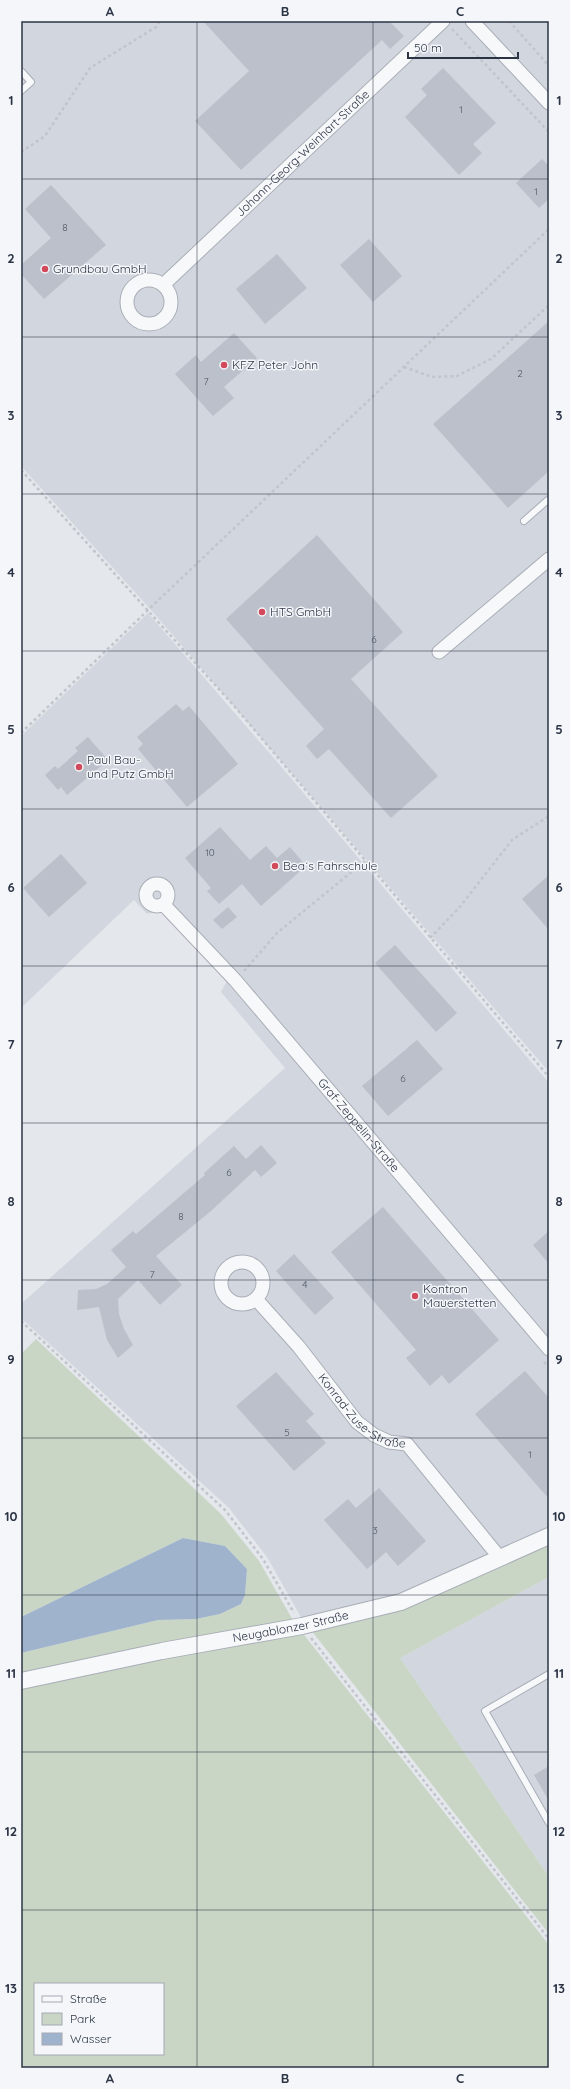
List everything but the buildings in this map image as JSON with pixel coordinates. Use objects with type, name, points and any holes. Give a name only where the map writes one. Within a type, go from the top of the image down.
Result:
[{"type":"street","points":[[472,21],[549,103]]},
{"type":"street","name":"Johann-Georg-Weinhart-Straße","points":[[163,285],[446,24]]},
{"type":"street","points":[[439,652],[549,559]]},
{"type":"street","name":"Graf-Zeppelin-Straße","points":[[164,904],[235,980],[549,1349]]},
{"type":"street","name":"Konrad-Zuse-Straße","points":[[256,1299],[299,1347],[357,1422],[374,1435],[389,1442],[407,1444],[500,1558]]},
{"type":"street","name":"Neugablonzer Straße","points":[[21,1681],[162,1651],[302,1626],[401,1602],[549,1536]]},
{"type":"lane","points":[[21,71],[31,82],[21,91]]},
{"type":"lane","points":[[524,521],[549,499]]},
{"type":"lane","points":[[549,1674],[485,1710],[549,1824]]},
{"type":"path","points":[[21,152],[45,136],[90,68],[156,27],[160,21]]},
{"type":"path","points":[[508,21],[549,66]]},
{"type":"path","points":[[446,24],[549,132]]},
{"type":"path","points":[[21,733],[148,610],[549,229]]},
{"type":"path","points":[[404,367],[432,377],[458,376],[491,358],[549,305]]},
{"type":"path","points":[[21,470],[234,707],[549,1077]]},
{"type":"path","points":[[430,938],[459,908],[512,840],[549,816]]},
{"type":"path","points":[[235,980],[277,933],[365,861]]},
{"type":"path","points":[[21,1321],[225,1510],[263,1559],[302,1626],[549,1939]]},
{"type":"shaded area","points":[[21,21],[549,21],[549,1072],[152,611],[21,466]]},
{"type":"shaded area","points":[[148,613],[279,764],[549,1083],[549,1528],[397,1596],[302,1619],[267,1557],[229,1508],[21,1318],[21,1304],[285,1068],[221,992],[228,979],[166,910],[147,914],[134,900],[21,1008],[21,736]]},
{"type":"shaded area","points":[[549,1577],[549,1877],[400,1658]]},
{"type":"green space","points":[[36,1339],[221,1514],[259,1561],[294,1622],[21,1676],[21,1653],[158,1620],[196,1619],[220,1614],[241,1604],[245,1595],[247,1569],[225,1546],[183,1538],[21,1617],[21,1354]]},
{"type":"green space","points":[[549,1545],[549,1577],[400,1658],[549,1877],[549,1934],[311,1630],[404,1606]]},
{"type":"green space","points":[[301,1631],[549,1945],[549,2068],[21,2068],[21,1686]]},
{"type":"water","points":[[183,1538],[225,1546],[247,1569],[245,1595],[241,1604],[220,1614],[196,1619],[158,1620],[21,1653],[21,1617]]},
{"type":"place","name":"Grundbau GmbH","points":[[45,269]]},
{"type":"place","name":"KFZ Peter John","points":[[224,365]]},
{"type":"place","name":"HTS GmbH","points":[[262,612]]},
{"type":"place","name":"Paul Bau- und Putz GmbH","points":[[79,767]]},
{"type":"place","name":"Bea´s Fahrschule","points":[[275,866]]},
{"type":"place","name":"Kontron Mauerstetten","points":[[415,1296]]}]
